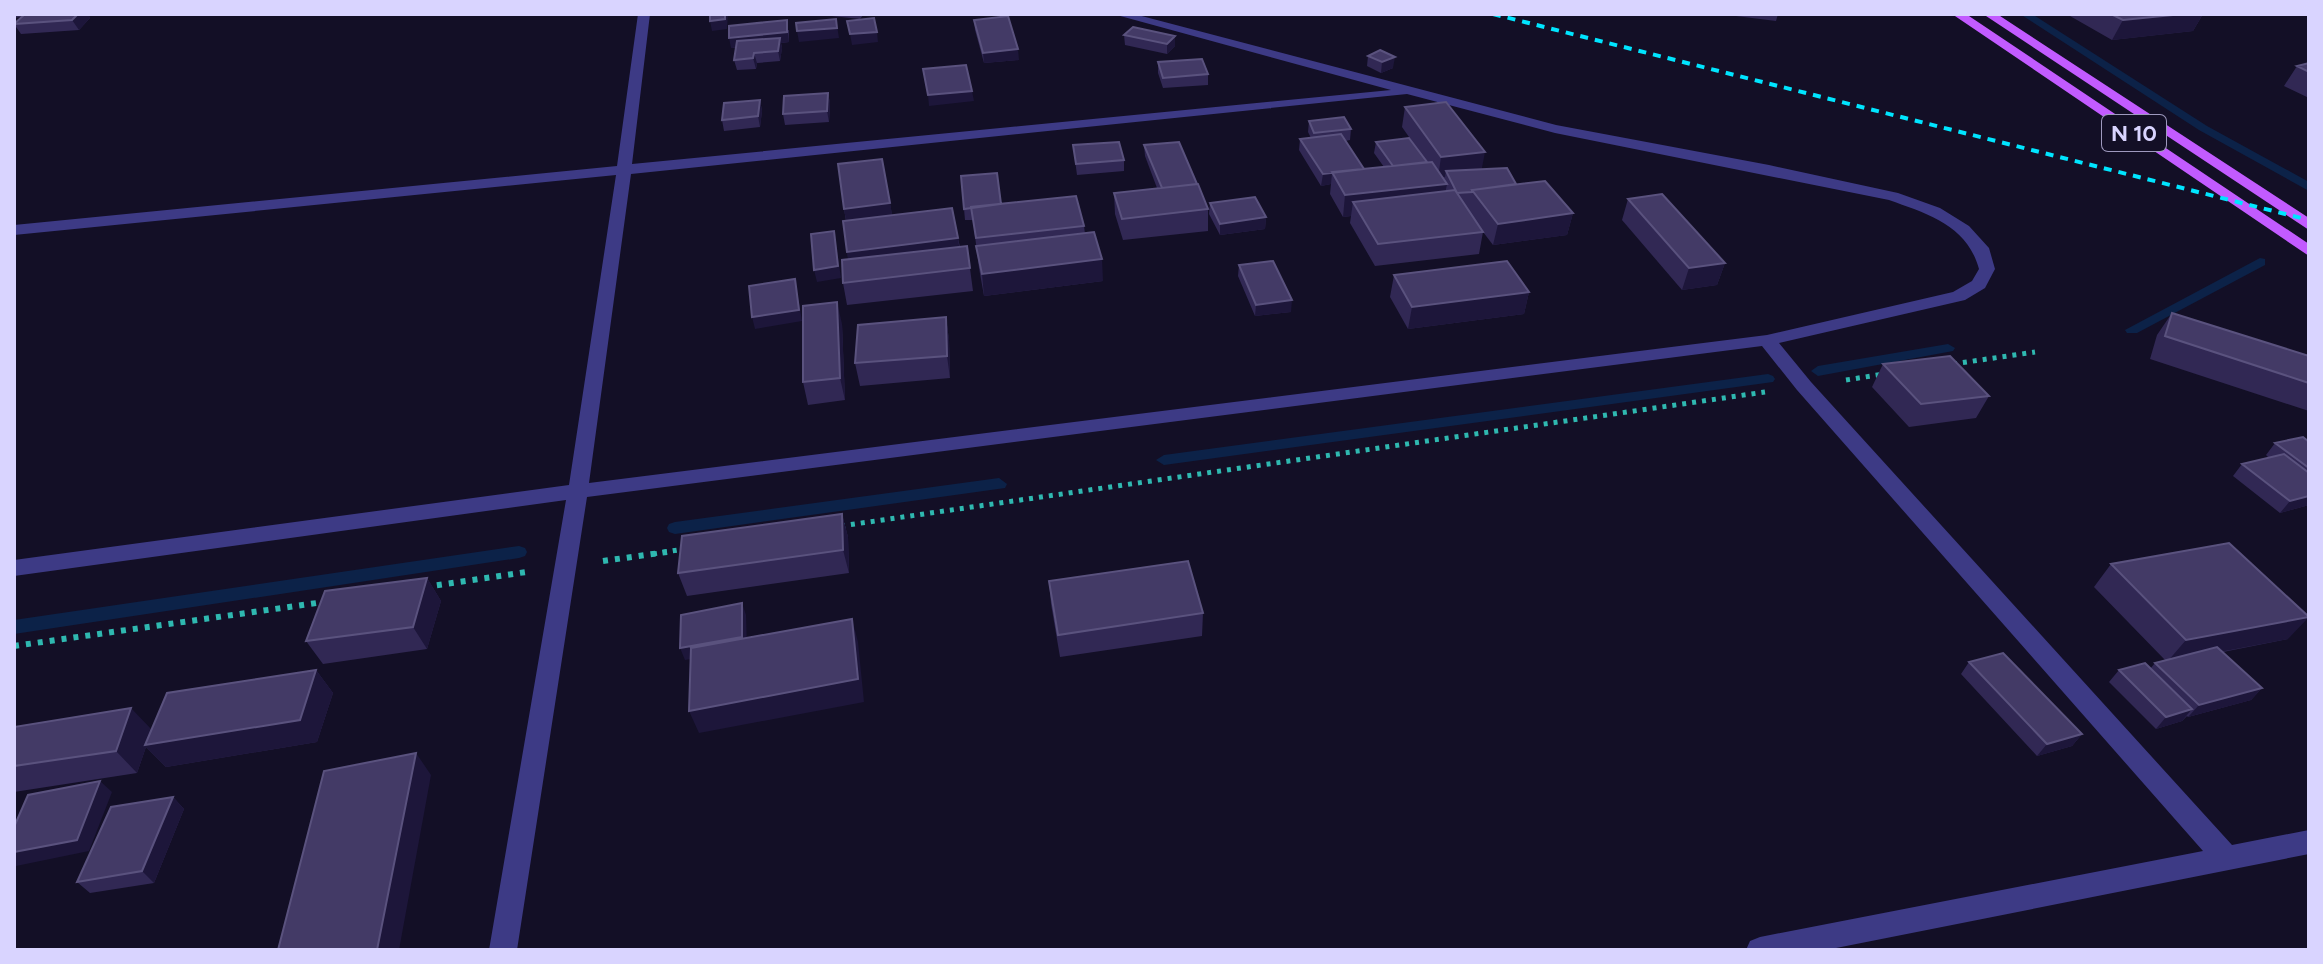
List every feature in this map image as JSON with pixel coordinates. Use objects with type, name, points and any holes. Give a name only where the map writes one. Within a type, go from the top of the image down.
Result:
[{"type":"main road","name":"N 10","points":[[1958,14],[2309,251]]},
{"type":"main road","name":"N 10","points":[[1989,14],[2309,225]]},
{"type":"street","points":[[503,950],[579,491],[626,172],[644,14]]},
{"type":"street","points":[[14,568],[579,491],[1767,340],[1959,296],[1979,284],[1987,269],[1981,248],[1963,229],[1934,211],[1893,196],[1555,129],[1119,14]]},
{"type":"street","points":[[14,230],[626,172],[1417,91]]},
{"type":"street","points":[[1767,340],[1804,386],[2227,859]]},
{"type":"street","points":[[1760,950],[2309,842]]},
{"type":"path","points":[[1942,366],[2035,352]]},
{"type":"path","points":[[833,528],[1896,372]]},
{"type":"path","points":[[424,587],[692,548]]},
{"type":"path","points":[[14,646],[330,601]]},
{"type":"building","points":[[25,14],[78,14],[72,20],[14,24]]},
{"type":"building","points":[[710,14],[725,14],[725,19],[710,21]]},
{"type":"building","points":[[2111,14],[2183,14],[2123,20]]},
{"type":"building","points":[[1008,16],[1018,49],[983,53],[974,20]]},
{"type":"building","points":[[874,18],[877,32],[850,34],[847,21]]},
{"type":"building","points":[[836,19],[837,28],[797,31],[796,23]]},
{"type":"building","points":[[787,20],[787,32],[729,38],[729,26]]},
{"type":"building","points":[[1133,27],[1175,36],[1167,44],[1124,35]]},
{"type":"building","points":[[780,38],[778,51],[754,53],[753,58],[734,60],[737,41]]},
{"type":"building","points":[[1380,50],[1395,57],[1382,62],[1368,56]]},
{"type":"building","points":[[1202,59],[1208,74],[1163,78],[1158,62]]},
{"type":"building","points":[[2309,63],[2309,72],[2297,66]]},
{"type":"building","points":[[966,65],[972,91],[928,95],[923,69]]},
{"type":"building","points":[[828,93],[827,111],[783,114],[784,96]]},
{"type":"building","points":[[760,100],[758,116],[722,120],[724,103]]},
{"type":"building","points":[[1446,102],[1485,152],[1441,157],[1405,107]]},
{"type":"building","points":[[1344,117],[1351,129],[1314,133],[1309,121]]},
{"type":"building","points":[[1341,134],[1364,169],[1323,174],[1300,139]]},
{"type":"building","points":[[1409,138],[1427,162],[1393,166],[1376,142]]},
{"type":"building","points":[[1119,142],[1124,160],[1076,164],[1073,145]]},
{"type":"building","points":[[1179,142],[1197,184],[1162,188],[1144,145]]},
{"type":"building","points":[[882,159],[890,203],[844,209],[838,164]]},
{"type":"building","points":[[1432,162],[1447,184],[1345,195],[1332,172]]},
{"type":"building","points":[[1507,168],[1516,184],[1457,193],[1446,171]]},
{"type":"building","points":[[997,173],[1001,204],[964,209],[961,176]]},
{"type":"building","points":[[1545,181],[1573,213],[1498,224],[1472,190]]},
{"type":"building","points":[[1198,184],[1208,209],[1122,219],[1114,193]]},
{"type":"building","points":[[1455,190],[1483,232],[1378,244],[1353,202]]},
{"type":"building","points":[[1662,194],[1725,263],[1689,268],[1628,199]]},
{"type":"building","points":[[1076,196],[1084,226],[976,238],[971,207]]},
{"type":"building","points":[[1255,197],[1266,217],[1220,224],[1210,203]]},
{"type":"building","points":[[952,208],[958,238],[847,252],[843,221]]},
{"type":"building","points":[[834,231],[838,266],[814,270],[811,234]]},
{"type":"building","points":[[1094,232],[1102,259],[982,274],[976,246]]},
{"type":"building","points":[[967,246],[970,268],[843,283],[842,260]]},
{"type":"building","points":[[1273,261],[1292,300],[1256,305],[1239,265]]},
{"type":"building","points":[[1507,261],[1529,292],[1412,307],[1394,275]]},
{"type":"building","points":[[795,279],[799,310],[752,317],[749,286]]},
{"type":"building","points":[[837,302],[840,378],[803,382],[803,306]]},
{"type":"building","points":[[2172,313],[2309,356],[2309,383],[2165,336]]},
{"type":"building","points":[[946,317],[947,356],[855,363],[858,325]]},
{"type":"building","points":[[1950,356],[1989,396],[1921,404],[1883,364]]},
{"type":"building","points":[[2303,437],[2309,442],[2309,468],[2275,443]]},
{"type":"building","points":[[2284,454],[2309,473],[2309,496],[2290,501],[2242,464]]},
{"type":"building","points":[[842,514],[843,550],[678,573],[682,536]]},
{"type":"building","points":[[2229,543],[2309,617],[2186,640],[2111,564]]},
{"type":"building","points":[[1188,561],[1203,613],[1058,635],[1049,581]]},
{"type":"building","points":[[427,578],[413,627],[306,641],[325,591]]},
{"type":"building","points":[[742,603],[742,637],[680,648],[681,615]]},
{"type":"building","points":[[852,619],[858,679],[689,711],[691,648]]},
{"type":"building","points":[[2217,647],[2262,688],[2199,705],[2155,663]]},
{"type":"building","points":[[2003,653],[2082,734],[2047,744],[1969,662]]},
{"type":"building","points":[[2145,663],[2192,709],[2166,717],[2119,670]]},
{"type":"building","points":[[316,670],[300,720],[145,745],[167,693]]},
{"type":"building","points":[[131,708],[116,751],[14,766],[14,727]]},
{"type":"building","points":[[416,753],[377,950],[278,950],[324,771]]},
{"type":"building","points":[[100,781],[77,840],[14,852],[14,827],[28,795]]},
{"type":"building","points":[[173,797],[142,871],[77,882],[111,807]]},
{"type":"waterway","points":[[2025,14],[2203,128],[2309,187]]},
{"type":"waterway","points":[[2132,330],[2260,262]]},
{"type":"waterway","points":[[1818,371],[1948,348]]},
{"type":"waterway","points":[[1164,460],[1768,379]]},
{"type":"waterway","points":[[675,528],[999,484]]},
{"type":"waterway","points":[[14,627],[519,552]]},
{"type":"railway","points":[[1493,14],[2309,220]]}]
